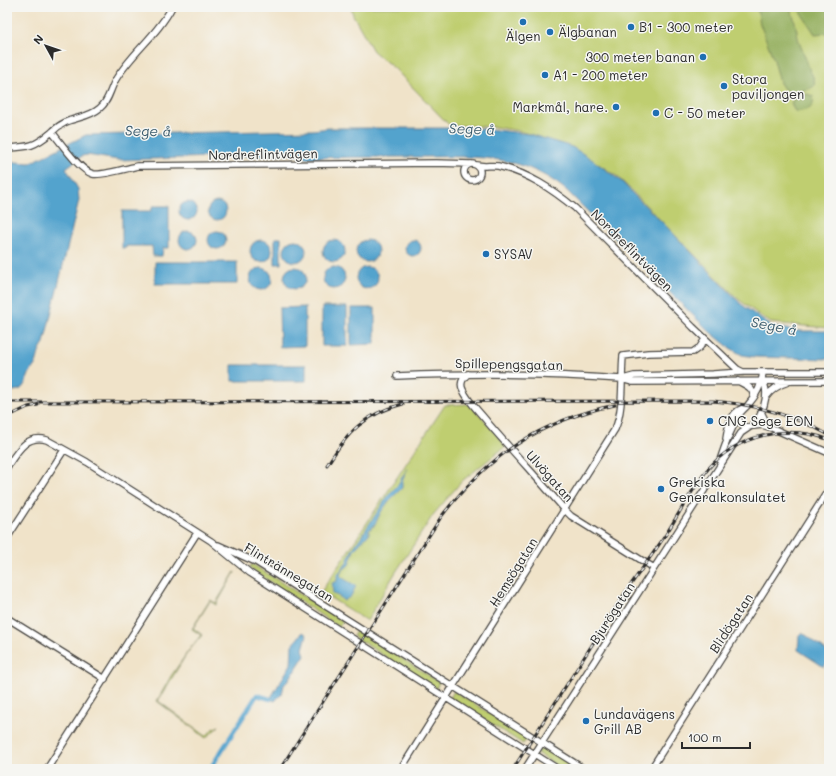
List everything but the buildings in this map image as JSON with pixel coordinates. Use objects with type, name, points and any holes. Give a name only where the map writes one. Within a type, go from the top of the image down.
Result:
[{"type":"street","points":[[7,148],[35,145],[64,122],[95,113],[107,100],[115,80],[166,18],[172,7]]},
{"type":"street","name":"Nordreflintvägen","points":[[52,132],[81,166],[87,172],[94,174],[138,166],[449,164],[474,164],[482,167],[497,166],[518,173],[539,182],[556,192],[575,208],[705,339],[737,369],[743,372]]},
{"type":"street","points":[[449,164],[463,173],[466,178],[471,181],[477,180],[480,175],[491,166]]},
{"type":"street","points":[[463,173],[466,166],[474,164],[480,169],[480,175]]},
{"type":"street","name":"Hemsögatan","points":[[401,769],[609,440],[618,422],[621,403],[623,356],[648,353],[693,352],[700,347],[705,339]]},
{"type":"street","name":"Spillepengsgatan","points":[[621,379],[634,376],[743,372],[829,372]]},
{"type":"street","name":"Bjurögatan","points":[[718,468],[726,444],[738,418],[753,399],[762,381],[763,372]]},
{"type":"street","name":"Ulvögatan","points":[[468,374],[463,379],[461,384],[466,396],[565,510],[571,516],[654,568]]},
{"type":"street","name":"Spillepengsgatan","points":[[397,376],[545,374],[621,379],[634,382],[829,381]]},
{"type":"street","points":[[738,381],[750,387],[754,395],[753,399]]},
{"type":"street","name":"Bjurögatan","points":[[525,769],[741,433],[758,419],[766,397],[766,387],[762,381]]},
{"type":"street","points":[[766,397],[772,389],[778,385],[792,381]]},
{"type":"street","name":"Bjurögatan","points":[[726,444],[731,419],[737,410],[747,406]]},
{"type":"street","points":[[761,412],[766,422],[772,428]]},
{"type":"street","points":[[738,418],[745,427],[762,424],[829,453]]},
{"type":"street","points":[[7,467],[21,446],[35,438],[47,440],[87,462],[210,541]]},
{"type":"street","points":[[7,538],[64,450]]},
{"type":"street","name":"Blidögatan","points":[[652,769],[829,489]]},
{"type":"street","points":[[47,769],[197,533]]},
{"type":"street","name":"Flintrännegatan","points":[[210,541],[256,562],[584,769]]},
{"type":"street","name":"Flintrännegatan","points":[[210,541],[250,573],[558,769]]},
{"type":"street","points":[[7,618],[105,678]]},
{"type":"green space","points":[[351,7],[829,7],[829,328],[771,323],[762,317],[738,299],[618,177],[572,147],[519,131],[495,127],[449,125],[395,69],[373,51],[353,15]]},
{"type":"green space","points":[[757,7],[790,8],[799,42],[814,79],[814,86],[809,89],[789,93],[784,89],[780,83],[774,60],[760,24]]},
{"type":"green space","points":[[797,7],[827,7],[829,11],[829,34],[815,34]]},
{"type":"green space","points":[[807,94],[813,96],[812,106],[797,112],[794,110],[791,103],[793,100]]},
{"type":"green space","points":[[468,404],[480,415],[506,446],[462,481],[433,515],[394,575],[367,621],[321,592],[445,405]]},
{"type":"green space","points":[[252,564],[343,621],[339,627],[249,568]]},
{"type":"green space","points":[[235,572],[216,605],[210,601],[193,628],[202,635],[188,652],[201,635],[192,629],[210,600],[216,603]]},
{"type":"green space","points":[[357,630],[439,682],[436,689],[353,636]]},
{"type":"green space","points":[[186,655],[158,701],[206,736],[213,729],[219,726],[206,738],[157,701],[171,676]]},
{"type":"green space","points":[[454,691],[528,737],[523,744],[450,698]]},
{"type":"green space","points":[[542,746],[578,769],[562,769],[537,753]]},
{"type":"water","name":"Sege å","points":[[329,128],[488,129],[529,134],[572,147],[590,158],[622,182],[741,304],[765,322],[773,327],[799,331],[829,331],[829,359],[755,357],[742,355],[730,348],[710,332],[566,190],[548,177],[530,168],[511,162],[473,157],[307,158],[286,153],[277,155],[118,160],[87,155],[82,156],[66,168],[78,189],[79,200],[44,343],[35,365],[29,373],[23,387],[16,391],[7,391],[7,159],[15,162],[30,163],[86,135],[313,130]]},
{"type":"water","points":[[184,202],[192,202],[197,207],[195,218],[192,220],[184,220],[179,215],[179,207]]},
{"type":"water","points":[[213,202],[221,202],[226,207],[224,218],[221,220],[213,220],[208,215],[208,207]]},
{"type":"water","points":[[153,206],[169,206],[169,248],[163,248],[162,256],[153,256],[152,246],[126,246],[126,248],[122,248],[122,211],[151,211]]},
{"type":"water","points":[[184,231],[192,231],[197,236],[195,247],[192,249],[184,249],[179,244],[179,236]]},
{"type":"water","points":[[213,231],[221,231],[226,236],[224,247],[221,249],[213,249],[208,244],[208,236]]},
{"type":"water","points":[[275,238],[281,238],[281,264],[275,264]]},
{"type":"water","points":[[261,240],[269,243],[272,251],[269,259],[261,262],[253,259],[250,251],[253,243]]},
{"type":"water","points":[[295,240],[303,243],[306,251],[303,259],[295,262],[287,259],[284,251],[287,243]]},
{"type":"water","points":[[334,240],[342,243],[345,251],[342,259],[334,262],[326,259],[323,251],[326,243]]},
{"type":"water","points":[[367,240],[375,243],[378,251],[375,259],[367,262],[359,259],[356,251],[359,243]]},
{"type":"water","points":[[413,240],[419,242],[421,248],[419,254],[413,256],[407,254],[405,248],[407,242]]},
{"type":"water","points":[[155,262],[237,262],[237,284],[155,284]]},
{"type":"water","points":[[295,267],[303,270],[306,278],[303,286],[295,289],[287,286],[284,278],[287,270]]},
{"type":"water","points":[[334,267],[342,270],[345,278],[342,286],[334,289],[326,286],[323,278],[326,270]]},
{"type":"water","points":[[367,267],[375,270],[378,278],[375,286],[367,289],[359,286],[356,278],[359,270]]},
{"type":"water","points":[[261,268],[269,271],[272,279],[269,287],[261,290],[253,287],[250,279],[253,271]]},
{"type":"water","points":[[305,307],[305,346],[280,347],[279,308]]},
{"type":"water","points":[[322,307],[347,307],[347,346],[322,346]]},
{"type":"water","points":[[351,308],[375,308],[375,344],[351,345]]},
{"type":"water","points":[[232,365],[306,365],[306,381],[232,381]]},
{"type":"water","points":[[408,467],[402,482],[402,488],[389,501],[381,512],[374,526],[369,530],[369,534],[354,550],[349,565],[340,574],[341,577],[356,586],[351,596],[344,601],[333,594],[332,583],[337,581],[337,575],[346,564],[352,550],[390,493],[397,486]]},
{"type":"water","points":[[303,632],[307,635],[303,649],[305,655],[284,685],[282,694],[275,701],[270,699],[291,664],[292,645]]},
{"type":"water","points":[[802,632],[829,653],[829,660],[824,667],[798,650],[799,635]]},
{"type":"waterway","points":[[210,769],[257,695],[270,699]]},
{"type":"railway","points":[[7,402],[713,401],[758,408],[787,416],[829,435]]},
{"type":"railway","points":[[327,465],[342,443],[358,426],[378,413],[403,404]]},
{"type":"railway","points":[[7,417],[28,407],[38,405]]},
{"type":"railway","points":[[280,769],[441,517],[459,495],[477,476],[497,459],[517,444],[539,431],[588,412],[615,405]]},
{"type":"railway","points":[[513,769],[625,593],[663,539],[692,491],[708,469],[720,457],[733,448],[763,436],[779,433],[795,433],[827,439]]},
{"type":"place","name":"Älgen","points":[[523,22]]},
{"type":"place","name":"B1 - 300 meter","points":[[631,27]]},
{"type":"place","name":"Älgbanan","points":[[550,32]]},
{"type":"place","name":"300 meter banan","points":[[703,57]]},
{"type":"place","name":"A1 - 200 meter","points":[[545,75]]},
{"type":"place","name":"Stora paviljongen","points":[[724,86]]},
{"type":"place","name":"Markmål, hare.","points":[[616,107]]},
{"type":"place","name":"C - 50 meter","points":[[656,113]]},
{"type":"place","name":"SYSAV","points":[[486,254]]},
{"type":"place","name":"CNG Sege EON","points":[[710,421]]},
{"type":"place","name":"Grekiska Generalkonsulatet","points":[[661,489]]},
{"type":"place","name":"Lundavägens Grill AB","points":[[586,721]]}]
